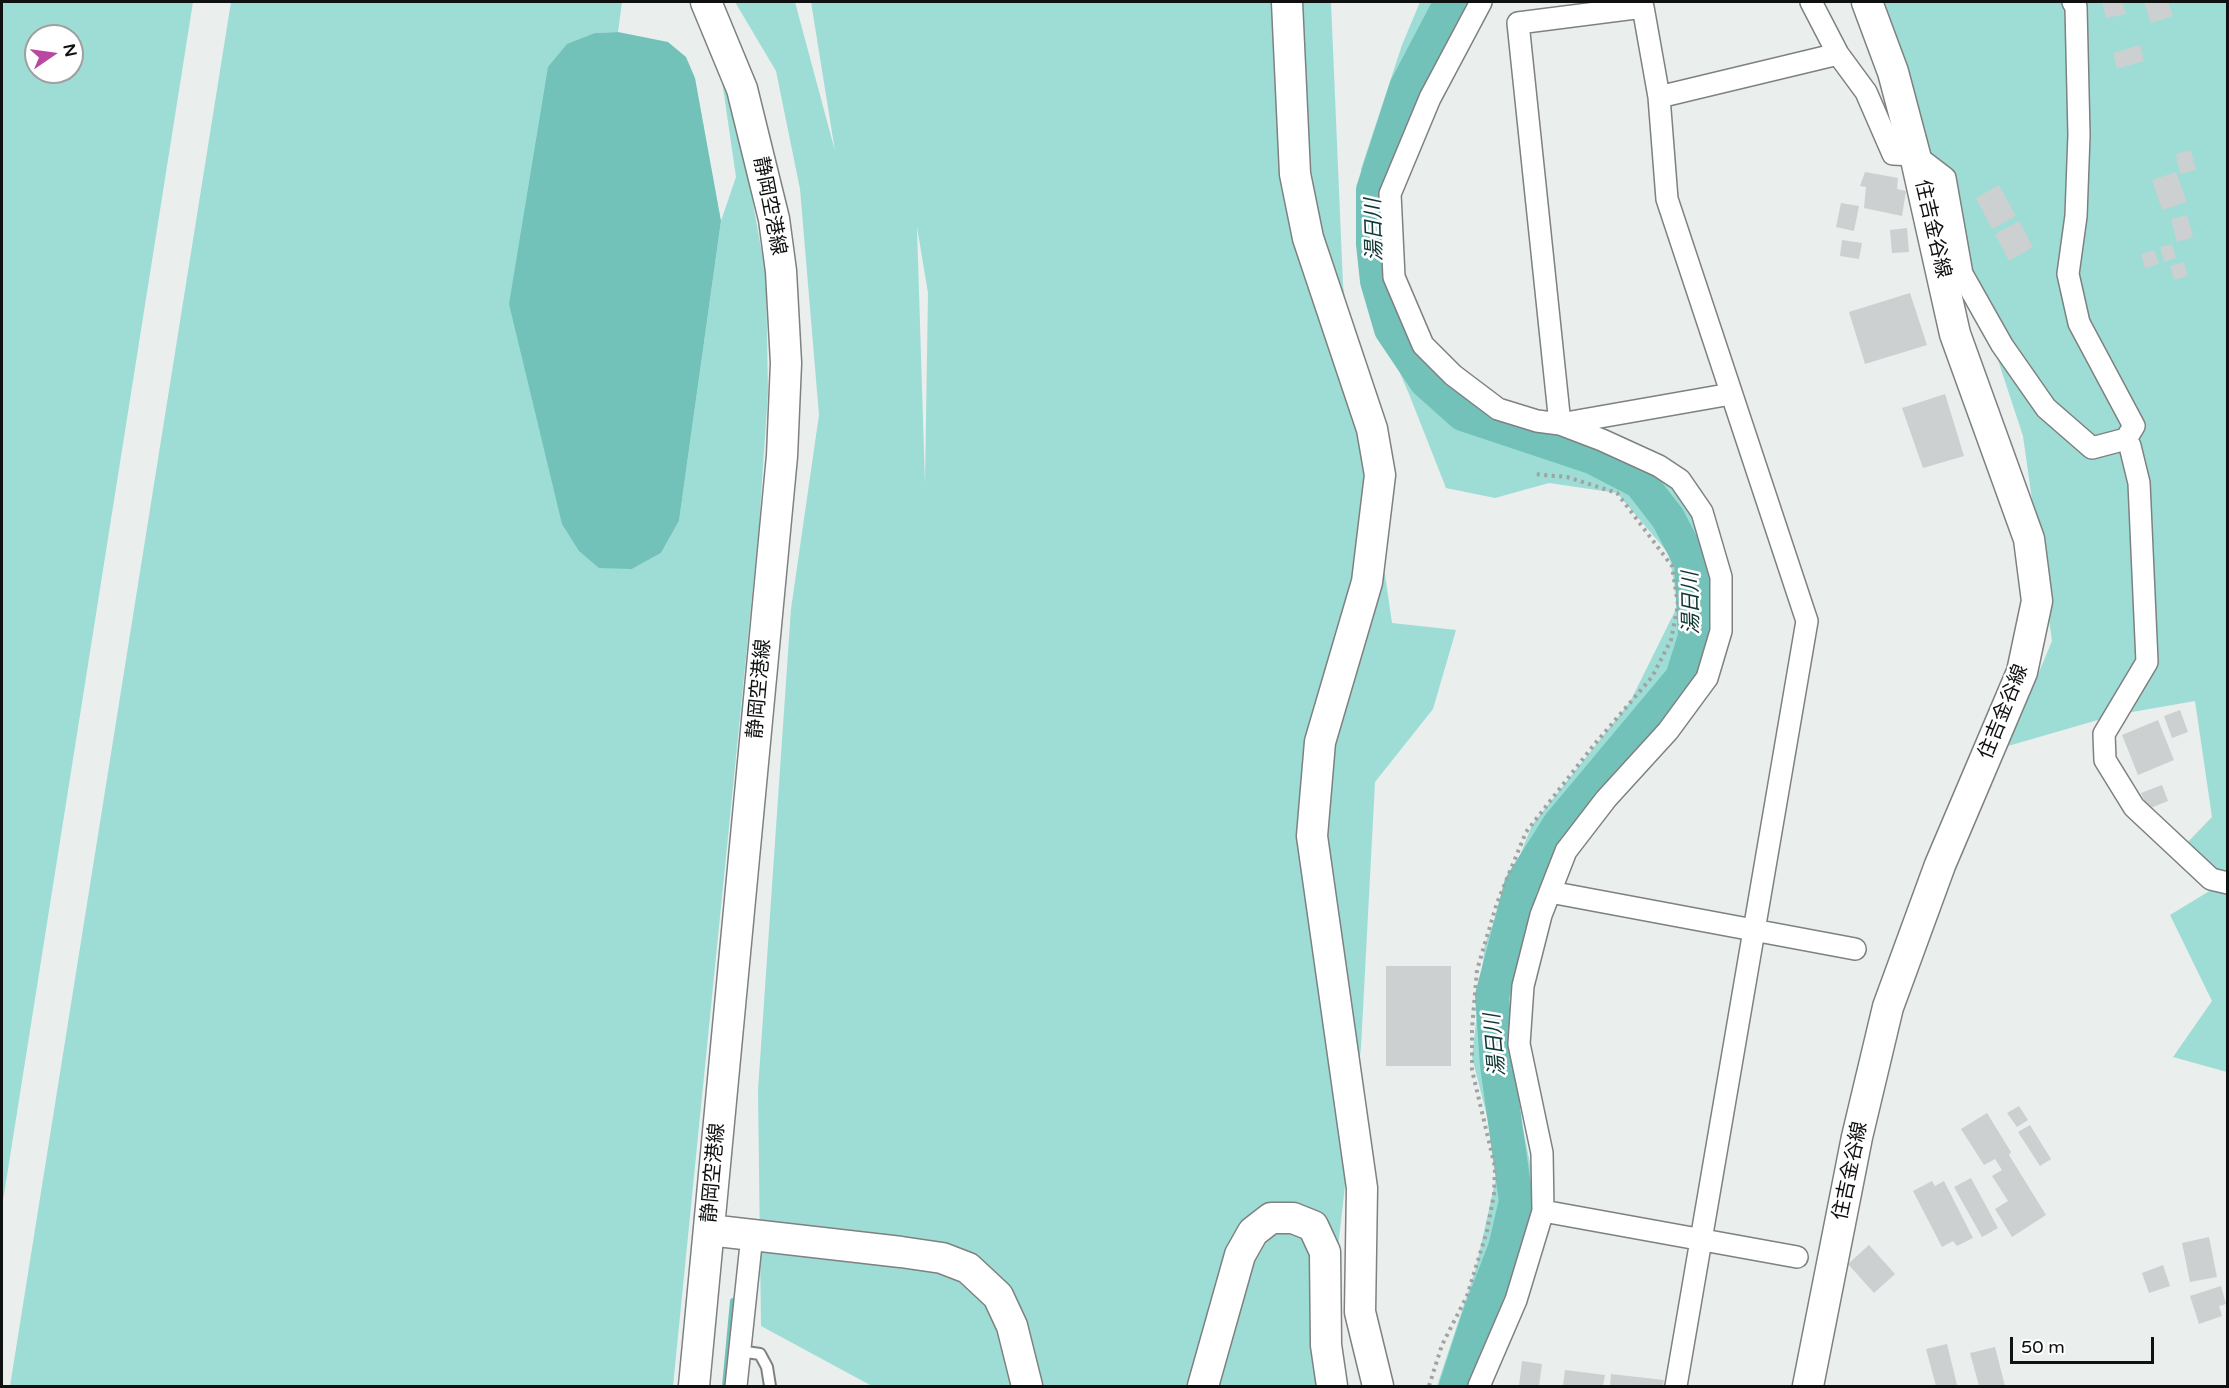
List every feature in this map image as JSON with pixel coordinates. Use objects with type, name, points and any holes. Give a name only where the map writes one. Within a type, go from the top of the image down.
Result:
[{"type":"main road","name":"静岡空港線","points":[[694,1386],[782,456],[786,363],[781,271],[774,219],[742,89],[706,2]]},
{"type":"main road","points":[[1287,2],[1295,174],[1308,238],[1372,429],[1380,475],[1367,582],[1320,742],[1312,836],[1362,1188],[1360,1312],[1378,1386]]},
{"type":"main road","name":"住吉金谷線","points":[[1801,1385],[1888,1007],[1940,865],[2022,672],[2037,601],[2029,539],[1954,334],[1915,155],[1893,72],[1867,2]]},
{"type":"main road","points":[[1203,1386],[1240,1255],[1253,1232],[1271,1218],[1293,1218],[1313,1226],[1325,1252],[1326,1345],[1332,1386]]},
{"type":"main road","points":[[709,1230],[932,1256],[968,1268],[998,1296],[1012,1326],[1027,1386]]},
{"type":"street","points":[[1479,1386],[1516,1300],[1543,1211],[1542,1153],[1519,1044],[1523,986],[1541,915],[1566,851],[1606,799],[1668,732],[1707,678],[1721,631],[1721,576],[1702,512],[1680,480],[1659,466],[1602,440],[1560,424],[1537,421],[1498,409],[1453,375],[1423,345],[1394,277],[1390,194],[1430,98],[1480,2]]},
{"type":"street","points":[[1812,2],[1838,54],[1866,92],[1893,154],[1915,155],[1945,178],[1962,274],[2002,345],[2046,408],[2091,448],[2126,439],[2134,426],[2079,323],[2068,274],[2076,216],[2079,135],[2076,7],[2073,2]]},
{"type":"street","points":[[1560,424],[1518,23],[1643,7],[1659,97],[1667,199],[1807,621],[1676,1386]]},
{"type":"street","points":[[1659,97],[1838,54]]},
{"type":"street","points":[[1560,424],[1731,394]]},
{"type":"street","points":[[2126,439],[2130,446],[2139,483],[2147,662],[2104,734],[2105,760],[2134,807],[2211,879],[2228,883]]},
{"type":"street","points":[[1550,892],[1855,950]]},
{"type":"street","points":[[1543,1211],[1797,1257]]},
{"type":"street","points":[[736,1386],[752,1235]]},
{"type":"lane","points":[[739,1351],[760,1354],[767,1367],[770,1386]]},
{"type":"shaded area","points":[[2,2],[193,2],[2,1207]]},
{"type":"shaded area","points":[[231,2],[622,2],[618,32],[595,33],[632,569],[661,553],[679,521],[721,221],[736,177],[719,60],[747,170],[766,276],[768,392],[759,527],[673,1386],[10,1386]]},
{"type":"shaded area","points":[[735,2],[795,2],[835,151],[811,2],[1331,2],[1343,285],[1392,623],[1456,630],[1433,709],[1375,782],[1361,1047],[1322,1386],[872,1386],[761,1326],[758,1090],[791,609],[819,415],[800,189],[776,71]],"holes":[[[917,227],[928,293],[925,484]]]},
{"type":"shaded area","points":[[1420,2],[1468,2],[1384,193],[1425,360],[1549,432],[1663,477],[1698,515],[1711,568],[1716,646],[1668,726],[1614,779],[1546,869],[1504,1036],[1534,1183],[1520,1259],[1471,1386],[1437,1386],[1476,1268],[1499,1164],[1472,1057],[1485,944],[1532,825],[1630,702],[1678,605],[1669,554],[1617,493],[1549,483],[1495,498],[1446,488],[1409,394],[1366,295],[1361,169],[1402,45]]},
{"type":"shaded area","points":[[1880,2],[2227,2],[2227,884],[2184,846],[2212,817],[2195,701],[2115,715],[2008,746],[2052,641],[2023,436]]},
{"type":"shaded area","points":[[618,32],[668,42],[686,57],[695,78],[721,221],[679,521],[661,553],[632,569],[599,568],[579,551],[562,524],[509,304],[548,67],[567,44],[595,33]]},
{"type":"shaded area","points":[[2216,887],[2227,888],[2227,1072],[2173,1057],[2212,1001],[2170,915]]},
{"type":"building","points":[[2102,2],[2122,2],[2126,14],[2106,18]]},
{"type":"building","points":[[2144,2],[2168,2],[2173,16],[2151,23]]},
{"type":"building","points":[[2140,45],[2144,61],[2117,69],[2113,53]]},
{"type":"building","points":[[2191,150],[2196,170],[2180,174],[2176,154]]},
{"type":"building","points":[[1865,172],[1898,178],[1897,189],[1906,191],[1902,216],[1864,208],[1866,187],[1860,186]]},
{"type":"building","points":[[2176,172],[2187,202],[2162,210],[2152,180]]},
{"type":"building","points":[[1999,185],[2016,216],[1992,229],[1976,198]]},
{"type":"building","points":[[1841,203],[1859,206],[1854,231],[1836,227]]},
{"type":"building","points":[[2187,215],[2193,237],[2177,242],[2171,219]]},
{"type":"building","points":[[2019,221],[2033,247],[2009,261],[1995,234]]},
{"type":"building","points":[[1907,228],[1909,252],[1892,253],[1890,230]]},
{"type":"building","points":[[1842,240],[1862,243],[1859,259],[1840,256]]},
{"type":"building","points":[[2172,244],[2176,258],[2164,262],[2160,247]]},
{"type":"building","points":[[2154,250],[2159,264],[2145,268],[2141,254]]},
{"type":"building","points":[[2184,262],[2188,276],[2174,280],[2170,266]]},
{"type":"building","points":[[1910,293],[1927,345],[1865,364],[1849,312]]},
{"type":"building","points":[[1945,394],[1964,456],[1923,468],[1902,408]]},
{"type":"building","points":[[2180,710],[2188,732],[2172,738],[2164,716]]},
{"type":"building","points":[[2158,720],[2174,760],[2138,775],[2122,735]]},
{"type":"building","points":[[2162,785],[2168,801],[2148,809],[2141,793]]},
{"type":"building","points":[[1386,966],[1451,966],[1451,1066],[1386,1066]]},
{"type":"building","points":[[2019,1106],[2028,1120],[2017,1127],[2007,1113]]},
{"type":"building","points":[[1987,1113],[2011,1152],[2009,1155],[2046,1215],[2012,1237],[1995,1209],[2008,1201],[1992,1176],[2002,1170],[1995,1159],[1984,1165],[1961,1129]]},
{"type":"building","points":[[2030,1125],[2051,1159],[2040,1166],[2018,1132]]},
{"type":"building","points":[[1971,1178],[1998,1228],[1982,1237],[1954,1187]]},
{"type":"building","points":[[1932,1181],[1935,1186],[1944,1181],[1973,1238],[1957,1246],[1953,1241],[1942,1247],[1913,1191]]},
{"type":"building","points":[[2209,1237],[2217,1277],[2190,1282],[2182,1243]]},
{"type":"building","points":[[1869,1245],[1895,1274],[1874,1293],[1848,1264]]},
{"type":"building","points":[[2163,1265],[2170,1286],[2149,1293],[2142,1273]]},
{"type":"building","points":[[2221,1286],[2226,1304],[2219,1306],[2222,1316],[2199,1324],[2190,1296]]},
{"type":"building","points":[[1947,1344],[1957,1385],[1936,1386],[1926,1349]]},
{"type":"building","points":[[1995,1347],[2005,1386],[1979,1386],[1970,1353]]},
{"type":"building","points":[[1522,1361],[1542,1364],[1539,1386],[1519,1386]]},
{"type":"building","points":[[1565,1370],[1605,1375],[1603,1386],[1563,1386]]},
{"type":"building","points":[[1611,1374],[1664,1380],[1663,1386],[1610,1386]]},
{"type":"waterway","name":"湯日川","points":[[1451,2],[1406,88],[1373,190],[1373,244],[1377,281],[1391,329],[1426,381],[1463,414],[1592,457],[1640,482],[1668,518],[1691,562],[1695,637],[1682,678],[1559,825],[1521,885],[1492,996],[1497,1065],[1516,1201],[1505,1248],[1480,1313],[1456,1386]]},
{"type":"waterway","points":[[725,1386],[733,1301]]}]
